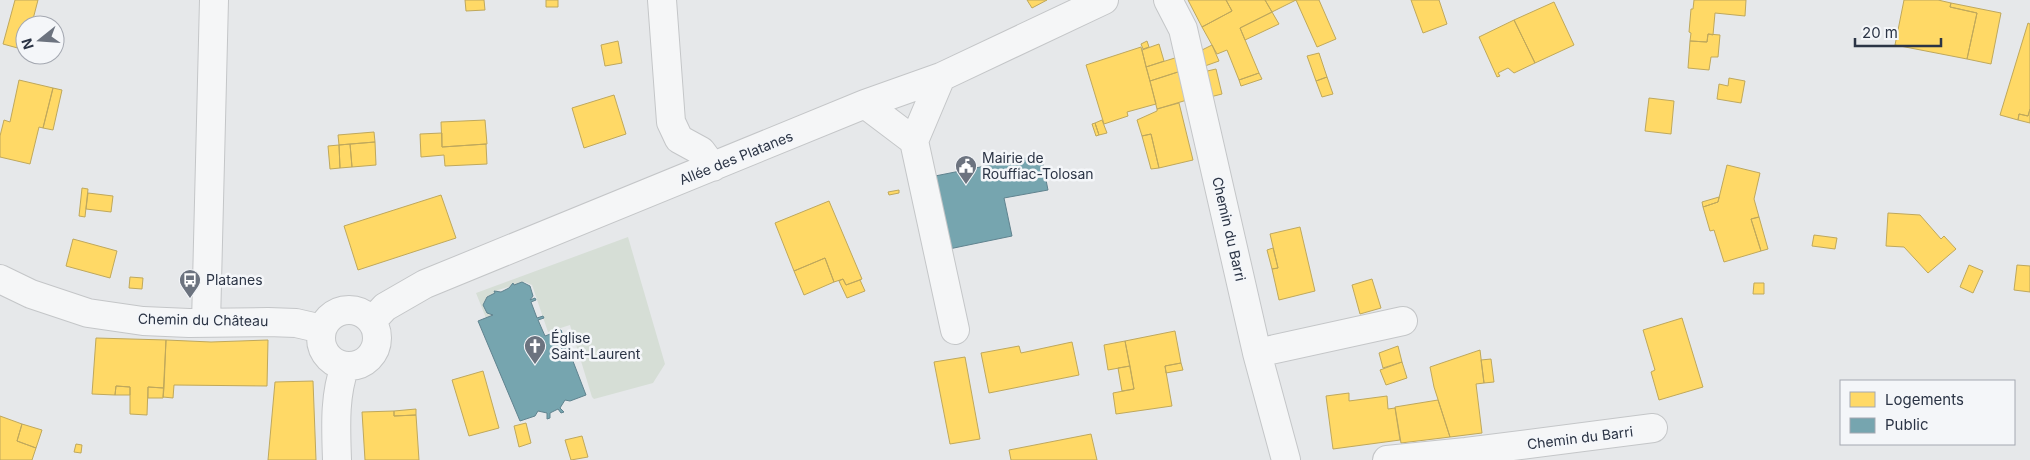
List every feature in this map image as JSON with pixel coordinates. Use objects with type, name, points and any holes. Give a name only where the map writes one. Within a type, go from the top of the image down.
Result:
[{"type":"street","points":[[206,323],[214,0]]},
{"type":"street","points":[[662,0],[671,122],[679,139],[701,151],[714,167]]},
{"type":"street","name":"Allée des Platanes","points":[[372,321],[386,307],[425,284],[865,104],[941,77],[1104,0]]},
{"type":"street","name":"Chemin du Barri","points":[[1168,0],[1183,29],[1257,353],[1286,460]]},
{"type":"street","points":[[941,77],[914,141],[955,330]]},
{"type":"street","points":[[865,104],[914,141]]},
{"type":"street","name":"Chemin du Château","points":[[0,279],[32,294],[88,313],[143,320],[206,323],[296,323],[322,329]]},
{"type":"street","points":[[344,310],[354,310],[364,314],[372,321],[376,328],[377,336],[374,352],[362,363],[345,366],[336,363],[322,349],[320,339],[322,329],[330,316],[344,310]]},
{"type":"street","points":[[1257,353],[1403,321]]},
{"type":"street","points":[[336,460],[336,418],[340,381],[345,366]]},
{"type":"street","name":"Chemin du Barri","points":[[1387,460],[1653,428]]},
{"type":"shaded area","points":[[628,237],[665,364],[653,383],[594,399],[570,325],[548,332],[532,285],[525,282],[498,290],[495,293],[495,314],[486,318],[476,293]]},
{"type":"building: Logements","points":[[15,0],[38,0],[34,15],[15,15],[15,47],[3,44]]},
{"type":"building: Logements","points":[[465,0],[484,0],[485,10],[466,11]]},
{"type":"building: Logements","points":[[546,0],[558,0],[558,7],[546,7]]},
{"type":"building: Logements","points":[[1027,0],[1047,0],[1032,8]]},
{"type":"building: Logements","points":[[1188,0],[1226,0],[1232,11],[1202,27]]},
{"type":"building: Logements","points":[[1226,0],[1265,0],[1272,12],[1240,28],[1259,73],[1239,80],[1227,50],[1217,54],[1202,27],[1232,11]]},
{"type":"building: Logements","points":[[1265,0],[1296,0],[1272,12]]},
{"type":"building: Logements","points":[[1296,0],[1319,0],[1336,39],[1317,47]]},
{"type":"building: Logements","points":[[1411,0],[1439,0],[1447,24],[1423,33]]},
{"type":"building: Logements","points":[[1694,0],[1746,0],[1745,16],[1715,13],[1713,35],[1708,34],[1707,42],[1690,41],[1691,9],[1693,9]]},
{"type":"building: Logements","points":[[1904,0],[1938,0],[1951,3],[1950,7],[1977,13],[1967,59],[1895,45]]},
{"type":"building: Logements","points":[[1554,2],[1574,45],[1535,63],[1514,20]]},
{"type":"building: Logements","points":[[1951,3],[2001,13],[1991,64],[1967,59],[1977,13],[1950,7]]},
{"type":"building: Logements","points":[[1272,12],[1279,24],[1245,40],[1240,28]]},
{"type":"building: Logements","points":[[1514,20],[1535,63],[1514,73],[1508,68],[1498,73],[1500,76],[1497,77],[1479,37]]},
{"type":"building: Logements","points":[[2028,23],[2030,24],[2030,109],[2028,116],[2019,114],[2018,120],[2000,115]]},
{"type":"building: Logements","points":[[1708,34],[1720,35],[1718,57],[1711,57],[1709,70],[1688,68],[1690,41],[1707,42]]},
{"type":"building: Logements","points":[[618,41],[622,63],[605,66],[601,45]]},
{"type":"building: Logements","points":[[1147,41],[1149,47],[1143,49],[1141,44]]},
{"type":"building: Logements","points":[[1159,44],[1164,61],[1146,67],[1142,50]]},
{"type":"building: Logements","points":[[1212,45],[1219,61],[1202,67],[1198,52]]},
{"type":"building: Logements","points":[[1141,47],[1156,104],[1127,112],[1128,116],[1104,124],[1086,65]]},
{"type":"building: Logements","points":[[1319,53],[1327,77],[1316,81],[1307,56]]},
{"type":"building: Logements","points":[[1178,57],[1181,71],[1150,81],[1146,67]]},
{"type":"building: Logements","points":[[1216,69],[1222,94],[1210,97],[1203,72]]},
{"type":"building: Logements","points":[[1181,71],[1187,100],[1157,109],[1150,81]]},
{"type":"building: Logements","points":[[1259,73],[1262,79],[1241,86],[1239,80]]},
{"type":"building: Logements","points":[[1327,77],[1333,94],[1322,97],[1316,81]]},
{"type":"building: Logements","points":[[1729,78],[1745,81],[1741,103],[1717,99],[1719,84],[1728,86]]},
{"type":"building: Logements","points":[[19,80],[53,88],[43,128],[39,127],[30,164],[0,157],[0,136],[4,120],[10,122]]},
{"type":"building: Logements","points":[[53,88],[62,90],[53,130],[43,128]]},
{"type":"building: Logements","points":[[614,95],[626,134],[584,148],[572,108]]},
{"type":"building: Logements","points":[[1649,98],[1674,101],[1671,134],[1645,131]]},
{"type":"building: Logements","points":[[1179,103],[1193,160],[1159,168],[1151,134],[1142,136],[1137,120],[1157,111],[1157,109]]},
{"type":"building: Logements","points":[[2030,109],[2030,123],[2018,120],[2019,114],[2028,116]]},
{"type":"building: Logements","points":[[485,120],[487,144],[442,147],[441,122]]},
{"type":"building: Logements","points":[[1102,120],[1107,133],[1099,135],[1095,123]]},
{"type":"building: Logements","points":[[1095,123],[1099,135],[1096,136],[1092,124]]},
{"type":"building: Logements","points":[[374,132],[375,142],[339,145],[338,135]]},
{"type":"building: Logements","points":[[442,133],[442,147],[486,144],[487,164],[445,166],[444,155],[421,157],[420,134]]},
{"type":"building: Logements","points":[[1151,134],[1159,168],[1151,169],[1142,136]]},
{"type":"building: Logements","points":[[375,142],[376,165],[352,167],[350,144]]},
{"type":"building: Logements","points":[[350,144],[352,167],[340,168],[339,145]]},
{"type":"building: Logements","points":[[339,145],[340,168],[330,169],[328,146]]},
{"type":"building: Logements","points":[[1727,165],[1760,173],[1754,199],[1759,217],[1751,219],[1761,251],[1724,262],[1714,230],[1710,231],[1703,207],[1718,202]]},
{"type":"building: Logements","points":[[82,188],[88,189],[85,217],[79,216]]},
{"type":"building: Logements","points":[[899,190],[899,193],[889,195],[888,192]]},
{"type":"building: Logements","points":[[88,193],[113,196],[111,212],[86,209]]},
{"type":"building: Logements","points":[[441,195],[456,238],[358,270],[344,226]]},
{"type":"building: Logements","points":[[1719,197],[1718,202],[1703,207],[1702,202]]},
{"type":"building: Logements","points":[[829,201],[862,279],[846,285],[843,279],[834,282],[825,258],[794,271],[775,223]]},
{"type":"building: Logements","points":[[1888,213],[1920,215],[1941,239],[1944,236],[1956,249],[1928,273],[1904,247],[1886,246]]},
{"type":"building: Logements","points":[[1759,217],[1768,249],[1761,251],[1751,219]]},
{"type":"building: Logements","points":[[1300,227],[1315,291],[1279,300],[1272,269],[1278,268],[1270,234]]},
{"type":"building: Logements","points":[[1814,235],[1837,238],[1835,249],[1812,246]]},
{"type":"building: Logements","points":[[73,239],[117,251],[110,278],[66,266]]},
{"type":"building: Logements","points":[[1273,248],[1278,268],[1272,269],[1267,250]]},
{"type":"building: Logements","points":[[825,258],[834,282],[804,295],[794,271]]},
{"type":"building: Logements","points":[[1969,265],[1983,271],[1973,293],[1960,287]]},
{"type":"building: Logements","points":[[2017,265],[2030,266],[2030,292],[2014,290]]},
{"type":"building: Logements","points":[[130,277],[143,278],[142,289],[129,288]]},
{"type":"building: Logements","points":[[843,279],[846,285],[860,280],[865,291],[847,298],[839,281]]},
{"type":"building: Logements","points":[[1372,279],[1381,308],[1360,314],[1352,285]]},
{"type":"building: Logements","points":[[1754,283],[1764,283],[1764,294],[1753,294]]},
{"type":"building: Logements","points":[[1682,318],[1703,387],[1659,400],[1651,372],[1655,370],[1643,330]]},
{"type":"building: Logements","points":[[1175,331],[1181,363],[1165,366],[1172,406],[1116,414],[1113,393],[1134,389],[1125,341]]},
{"type":"building: Logements","points":[[96,338],[166,340],[164,388],[148,387],[147,415],[130,414],[130,387],[116,386],[115,395],[92,394]]},
{"type":"building: Logements","points":[[166,340],[211,342],[268,340],[267,386],[174,385],[173,398],[163,397]]},
{"type":"building: Logements","points":[[1125,341],[1130,366],[1108,370],[1104,345]]},
{"type":"building: Logements","points":[[1072,342],[1079,375],[989,393],[981,353],[1019,346],[1021,353]]},
{"type":"building: Logements","points":[[1398,346],[1402,362],[1383,368],[1379,353]]},
{"type":"building: Logements","points":[[1480,350],[1484,383],[1476,384],[1482,433],[1450,437],[1434,387],[1430,367]]},
{"type":"building: Logements","points":[[965,357],[980,439],[950,444],[934,362]]},
{"type":"building: Logements","points":[[1491,359],[1494,382],[1484,383],[1481,360]]},
{"type":"building: Logements","points":[[1402,362],[1407,378],[1386,385],[1380,370]]},
{"type":"building: Logements","points":[[1181,363],[1183,370],[1166,373],[1165,366]]},
{"type":"building: Logements","points":[[1130,366],[1134,389],[1122,391],[1118,368]]},
{"type":"building: Logements","points":[[483,371],[499,428],[469,436],[452,380]]},
{"type":"building: Logements","points":[[313,381],[316,460],[268,460],[275,382]]},
{"type":"building: Logements","points":[[116,386],[130,387],[130,395],[115,395]]},
{"type":"building: Logements","points":[[148,387],[164,388],[163,398],[148,398]]},
{"type":"building: Logements","points":[[1349,393],[1349,401],[1387,396],[1388,409],[1395,408],[1400,440],[1333,449],[1326,396]]},
{"type":"building: Logements","points":[[1438,400],[1450,437],[1401,443],[1395,407]]},
{"type":"building: Logements","points":[[416,409],[416,415],[394,416],[394,411]]},
{"type":"building: Logements","points":[[394,411],[394,416],[416,415],[419,460],[365,460],[362,412]]},
{"type":"building: Logements","points":[[0,416],[22,424],[17,441],[36,448],[32,460],[0,460]]},
{"type":"building: Logements","points":[[526,423],[531,443],[519,447],[514,426]]},
{"type":"building: Logements","points":[[22,424],[42,430],[36,448],[17,441]]},
{"type":"building: Logements","points":[[1091,434],[1097,460],[1011,460],[1009,450]]},
{"type":"building: Logements","points":[[582,436],[588,457],[571,460],[565,440]]},
{"type":"building: Logements","points":[[76,444],[82,445],[81,453],[74,452]]},
{"type":"building: Public","points":[[1041,155],[1048,190],[1004,198],[1012,236],[949,249],[935,176]]},
{"type":"building: Public","name":"Église Saint-Laurent","points":[[522,282],[530,286],[533,296],[530,300],[535,298],[536,300],[531,302],[537,318],[543,316],[544,318],[538,320],[545,336],[561,330],[586,395],[570,401],[565,400],[560,408],[564,412],[561,413],[558,409],[550,413],[550,418],[547,419],[547,413],[538,411],[535,416],[520,421],[478,321],[493,315],[487,313],[483,305],[487,297],[495,293],[494,291],[501,292],[509,288],[513,283],[514,285]]},
{"type":"place","name":"Mairie de Rouffiac-Tolosan","points":[[966,185]]},
{"type":"place","name":"Platanes","points":[[190,299]]},
{"type":"place","name":"Église Saint-Laurent","points":[[535,365]]}]
